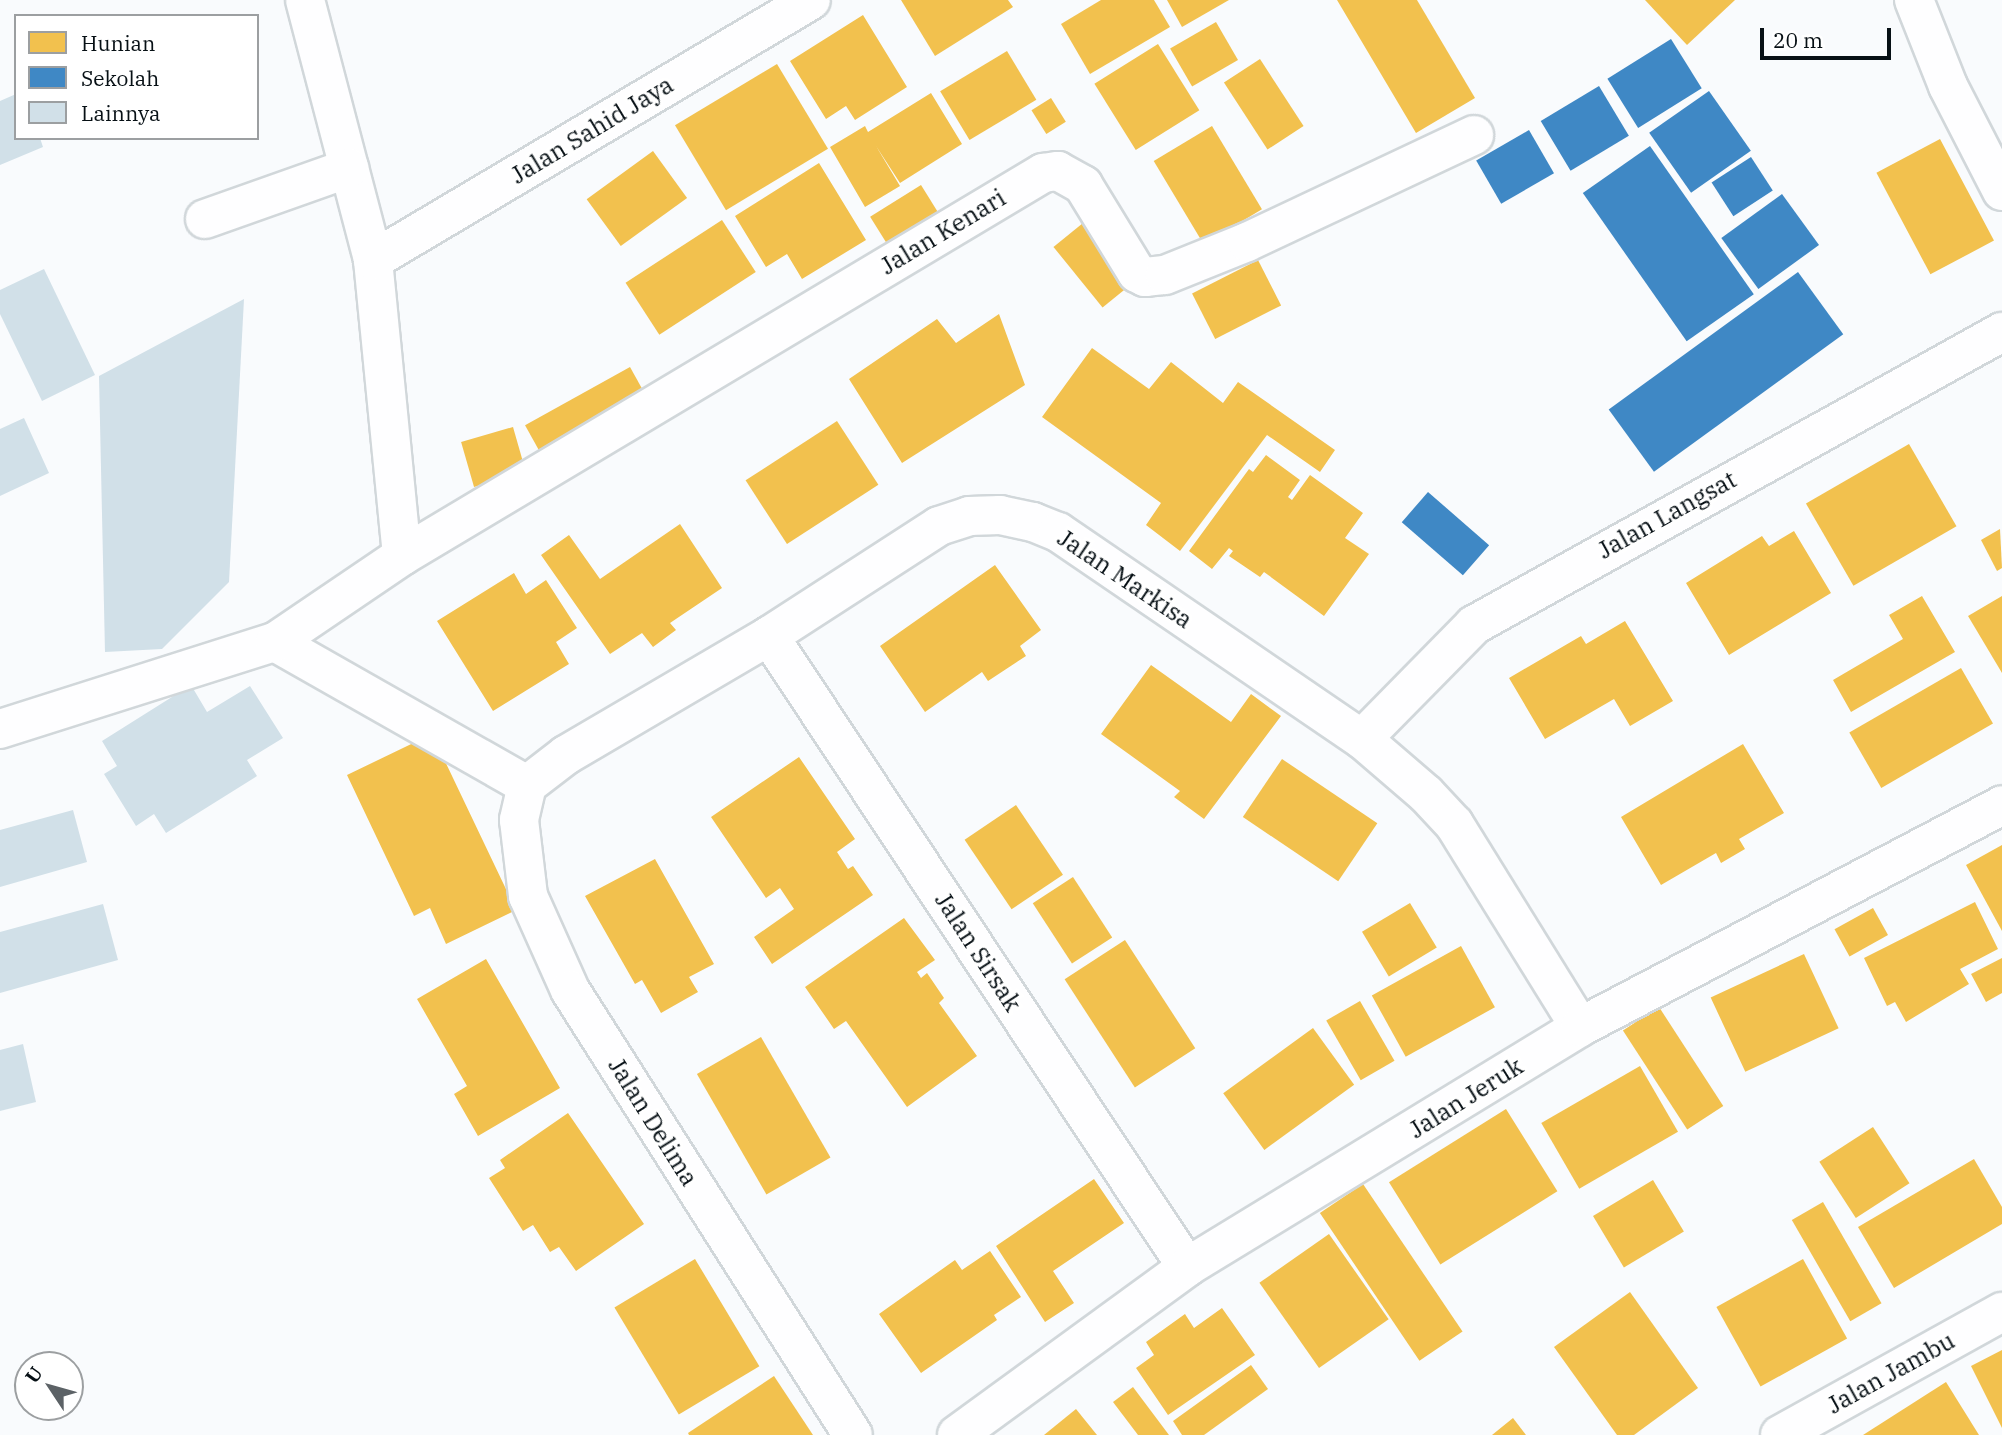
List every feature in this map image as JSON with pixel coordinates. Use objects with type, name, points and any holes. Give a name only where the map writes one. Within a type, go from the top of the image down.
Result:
[{"type":"street","points":[[0,729],[275,642],[402,556],[373,260],[304,0]]},
{"type":"street","name":"Jalan Sahid Jaya","points":[[373,260],[811,0]]},
{"type":"street","points":[[1914,0],[1948,86],[2002,191]]},
{"type":"street","name":"Jalan Kenari","points":[[402,556],[1043,173],[1058,171],[1083,185],[1137,273],[1145,277],[1166,275],[1247,242],[1474,135]]},
{"type":"street","points":[[205,219],[349,168]]},
{"type":"street","name":"Jalan Langsat","points":[[1362,740],[1474,625],[2002,331]]},
{"type":"street","name":"Jalan Markisa","points":[[527,785],[566,755],[769,636],[939,526],[969,516],[1000,515],[1058,532],[1362,740],[1454,824],[1580,1027]]},
{"type":"street","name":"Jalan Sirsak","points":[[769,636],[1187,1267]]},
{"type":"street","points":[[275,642],[527,785]]},
{"type":"street","name":"Jalan Delima","points":[[527,785],[519,820],[528,896],[570,990],[853,1435]]},
{"type":"street","name":"Jalan Jeruk","points":[[957,1435],[1187,1267],[1580,1027],[2002,805]]},
{"type":"street","name":"Jalan Jambu","points":[[1780,1435],[2002,1312]]},
{"type":"building: Hunian","points":[[901,0],[1008,0],[1013,7],[935,56]]},
{"type":"building: Hunian","points":[[1101,0],[1154,0],[1170,27],[1090,74],[1061,24]]},
{"type":"building: Hunian","points":[[1167,0],[1229,0],[1182,27]]},
{"type":"building: Hunian","points":[[1337,0],[1417,0],[1475,98],[1416,133]]},
{"type":"building: Hunian","points":[[1645,0],[1735,0],[1687,45]]},
{"type":"building: Hunian","points":[[863,15],[907,87],[855,120],[846,106],[826,119],[790,61]]},
{"type":"building: Hunian","points":[[1216,22],[1238,60],[1192,87],[1170,48]]},
{"type":"building: Hunian","points":[[1158,44],[1199,110],[1136,150],[1094,84]]},
{"type":"building: Hunian","points":[[1007,51],[1036,100],[969,140],[940,91]]},
{"type":"building: Hunian","points":[[1260,59],[1304,126],[1268,150],[1224,82]]},
{"type":"building: Hunian","points":[[777,64],[828,149],[726,210],[675,125]]},
{"type":"building: Hunian","points":[[931,93],[962,144],[900,183],[876,146],[900,186],[865,207],[830,147],[865,126],[868,132]]},
{"type":"building: Hunian","points":[[1051,98],[1066,122],[1046,134],[1031,110]]},
{"type":"building: Hunian","points":[[1212,126],[1262,209],[1204,244],[1154,161]]},
{"type":"building: Hunian","points":[[1940,139],[1994,241],[1930,274],[1876,173]]},
{"type":"building: Hunian","points":[[653,151],[687,198],[621,246],[587,199]]},
{"type":"building: Hunian","points":[[819,163],[866,240],[802,279],[787,254],[766,267],[735,216]]},
{"type":"building: Hunian","points":[[921,185],[942,219],[891,251],[870,217]]},
{"type":"building: Hunian","points":[[722,220],[756,272],[659,335],[626,283]]},
{"type":"building: Hunian","points":[[1083,223],[1132,284],[1103,308],[1053,247]]},
{"type":"building: Hunian","points":[[1258,260],[1281,305],[1215,339],[1192,294]]},
{"type":"building: Hunian","points":[[999,314],[1025,385],[902,463],[849,379],[937,319],[956,343]]},
{"type":"building: Hunian","points":[[1092,348],[1149,389],[1171,362],[1223,403],[1238,382],[1335,450],[1320,472],[1267,435],[1180,551],[1146,525],[1161,503],[1042,417]]},
{"type":"building: Hunian","points":[[630,367],[648,399],[543,458],[525,425]]},
{"type":"building: Hunian","points":[[837,421],[878,485],[787,544],[746,480]]},
{"type":"building: Hunian","points":[[513,427],[526,472],[474,487],[461,442]]},
{"type":"building: Hunian","points":[[1909,444],[1956,526],[1853,586],[1806,504]]},
{"type":"building: Hunian","points":[[1266,455],[1300,480],[1288,497],[1292,500],[1310,475],[1363,513],[1345,538],[1369,554],[1324,616],[1264,572],[1260,577],[1229,556],[1233,551],[1229,548],[1212,569],[1189,551],[1249,469],[1253,472]]},
{"type":"building: Hunian","points":[[680,524],[722,588],[670,623],[676,630],[653,647],[642,633],[610,654],[541,555],[569,535],[600,579]]},
{"type":"building: Hunian","points":[[2000,529],[2002,568],[1997,571],[1981,540]]},
{"type":"building: Hunian","points":[[1794,531],[1831,593],[1729,655],[1686,583],[1762,536],[1769,546]]},
{"type":"building: Hunian","points":[[995,565],[1041,630],[1020,646],[1026,656],[988,681],[982,672],[925,712],[880,646]]},
{"type":"building: Hunian","points":[[514,573],[526,594],[546,580],[577,628],[556,642],[569,664],[493,711],[437,621]]},
{"type":"building: Hunian","points":[[1922,596],[1955,652],[1851,712],[1833,680],[1903,639],[1889,615]]},
{"type":"building: Hunian","points":[[2002,596],[2002,673],[1968,616]]},
{"type":"building: Hunian","points":[[1625,621],[1673,701],[1630,726],[1614,699],[1545,739],[1509,678],[1581,636],[1586,644]]},
{"type":"building: Hunian","points":[[1151,665],[1231,722],[1251,694],[1281,716],[1204,819],[1174,797],[1180,791],[1101,734]]},
{"type":"building: Hunian","points":[[1961,668],[1993,723],[1881,788],[1849,732]]},
{"type":"building: Hunian","points":[[432,734],[516,910],[446,944],[430,908],[414,916],[347,775]]},
{"type":"building: Hunian","points":[[1743,744],[1784,813],[1739,839],[1745,849],[1721,863],[1716,853],[1661,885],[1621,817]]},
{"type":"building: Hunian","points":[[799,757],[855,839],[837,852],[848,869],[853,866],[873,895],[772,964],[754,937],[794,909],[780,888],[766,898],[711,817]]},
{"type":"building: Hunian","points":[[1282,759],[1377,823],[1338,881],[1243,817]]},
{"type":"building: Hunian","points":[[1016,805],[1063,875],[1012,909],[965,840]]},
{"type":"building: Hunian","points":[[2002,845],[2002,931],[1966,865]]},
{"type":"building: Hunian","points":[[655,859],[714,964],[689,977],[698,992],[661,1013],[642,980],[635,984],[585,896]]},
{"type":"building: Hunian","points":[[1073,877],[1112,937],[1072,964],[1033,903]]},
{"type":"building: Hunian","points":[[1975,902],[1998,949],[1960,969],[1969,984],[1906,1022],[1895,1002],[1887,1006],[1864,958]]},
{"type":"building: Hunian","points":[[1410,903],[1437,948],[1389,976],[1362,932]]},
{"type":"building: Hunian","points":[[1873,908],[1888,935],[1850,956],[1835,929]]},
{"type":"building: Hunian","points":[[904,918],[935,960],[917,972],[921,978],[927,973],[944,998],[939,1003],[977,1056],[907,1107],[846,1021],[834,1029],[805,987]]},
{"type":"building: Hunian","points":[[1125,940],[1195,1048],[1135,1087],[1065,979]]},
{"type":"building: Hunian","points":[[1461,946],[1495,1007],[1406,1057],[1372,995]]},
{"type":"building: Hunian","points":[[1804,954],[1839,1028],[1745,1072],[1711,998]]},
{"type":"building: Hunian","points":[[2002,958],[2002,993],[1986,1002],[1971,974]]},
{"type":"building: Hunian","points":[[486,959],[560,1088],[478,1136],[454,1094],[467,1086],[417,999]]},
{"type":"building: Hunian","points":[[1360,1001],[1394,1061],[1361,1080],[1326,1021]]},
{"type":"building: Hunian","points":[[1659,1007],[1723,1106],[1687,1129],[1623,1030]]},
{"type":"building: Hunian","points":[[1313,1028],[1354,1085],[1264,1150],[1223,1093]]},
{"type":"building: Hunian","points":[[761,1037],[830,1157],[766,1194],[697,1074]]},
{"type":"building: Hunian","points":[[1640,1066],[1678,1132],[1579,1189],[1541,1123]]},
{"type":"building: Hunian","points":[[1506,1109],[1557,1191],[1440,1264],[1389,1182]]},
{"type":"building: Hunian","points":[[568,1113],[644,1224],[576,1271],[559,1247],[550,1252],[533,1225],[523,1231],[489,1178],[505,1168],[500,1160]]},
{"type":"building: Hunian","points":[[1873,1127],[1909,1183],[1856,1218],[1819,1162]]},
{"type":"building: Hunian","points":[[1974,1159],[2002,1207],[2002,1224],[1894,1288],[1858,1227]]},
{"type":"building: Hunian","points":[[1094,1179],[1124,1223],[1053,1271],[1074,1303],[1045,1322],[996,1246]]},
{"type":"building: Hunian","points":[[1653,1180],[1684,1231],[1624,1267],[1593,1216]]},
{"type":"building: Hunian","points":[[1363,1184],[1463,1332],[1419,1361],[1320,1213]]},
{"type":"building: Hunian","points":[[1823,1202],[1882,1303],[1850,1321],[1792,1220]]},
{"type":"building: Hunian","points":[[1329,1234],[1389,1319],[1319,1368],[1259,1283]]},
{"type":"building: Hunian","points":[[990,1251],[1021,1297],[994,1315],[997,1320],[921,1373],[879,1314],[955,1260],[962,1270]]},
{"type":"building: Hunian","points":[[695,1259],[759,1366],[679,1415],[614,1307]]},
{"type":"building: Hunian","points":[[1803,1259],[1847,1339],[1761,1387],[1716,1307]]},
{"type":"building: Hunian","points":[[1630,1292],[1698,1388],[1634,1435],[1617,1435],[1554,1347]]},
{"type":"building: Hunian","points":[[1222,1308],[1255,1355],[1168,1415],[1136,1368],[1154,1355],[1146,1342],[1185,1314],[1194,1328]]},
{"type":"building: Hunian","points":[[2002,1350],[2002,1428],[1971,1366]]},
{"type":"building: Hunian","points":[[1251,1365],[1268,1389],[1204,1435],[1182,1435],[1173,1421]]},
{"type":"building: Hunian","points":[[774,1376],[813,1435],[689,1435],[688,1433]]},
{"type":"building: Hunian","points":[[1946,1382],[1979,1435],[1863,1435]]},
{"type":"building: Hunian","points":[[1133,1387],[1169,1435],[1138,1435],[1113,1402]]},
{"type":"building: Hunian","points":[[1076,1409],[1097,1435],[1044,1435]]},
{"type":"building: Hunian","points":[[1513,1418],[1526,1435],[1492,1435]]},
{"type":"building: Sekolah","points":[[1671,39],[1702,88],[1638,128],[1607,79]]},
{"type":"building: Sekolah","points":[[1599,86],[1629,136],[1571,171],[1541,121]]},
{"type":"building: Sekolah","points":[[1709,91],[1751,151],[1691,193],[1649,133]]},
{"type":"building: Sekolah","points":[[1529,130],[1554,173],[1501,204],[1476,160]]},
{"type":"building: Sekolah","points":[[1650,146],[1754,294],[1687,341],[1583,193]]},
{"type":"building: Sekolah","points":[[1751,157],[1773,191],[1733,216],[1712,183]]},
{"type":"building: Sekolah","points":[[1782,194],[1819,245],[1758,289],[1721,238]]},
{"type":"building: Sekolah","points":[[1798,272],[1843,334],[1654,472],[1609,410]]},
{"type":"building: Sekolah","points":[[1428,492],[1489,545],[1463,575],[1402,522]]},
{"type":"building: Lainnya","points":[[14,95],[14,140],[41,140],[43,147],[0,165],[0,101]]},
{"type":"building: Lainnya","points":[[44,269],[95,375],[42,401],[0,314],[0,290]]},
{"type":"building: Lainnya","points":[[244,299],[229,582],[162,649],[105,652],[99,376]]},
{"type":"building: Lainnya","points":[[24,418],[49,473],[0,496],[0,429]]},
{"type":"building: Lainnya","points":[[191,685],[207,712],[250,686],[283,738],[247,760],[257,776],[166,833],[154,814],[136,826],[104,774],[117,766],[102,741]]},
{"type":"building: Lainnya","points":[[73,810],[87,862],[0,887],[0,830]]},
{"type":"building: Lainnya","points":[[103,904],[118,960],[0,993],[0,932]]},
{"type":"building: Lainnya","points":[[23,1044],[36,1102],[0,1111],[0,1050]]}]
